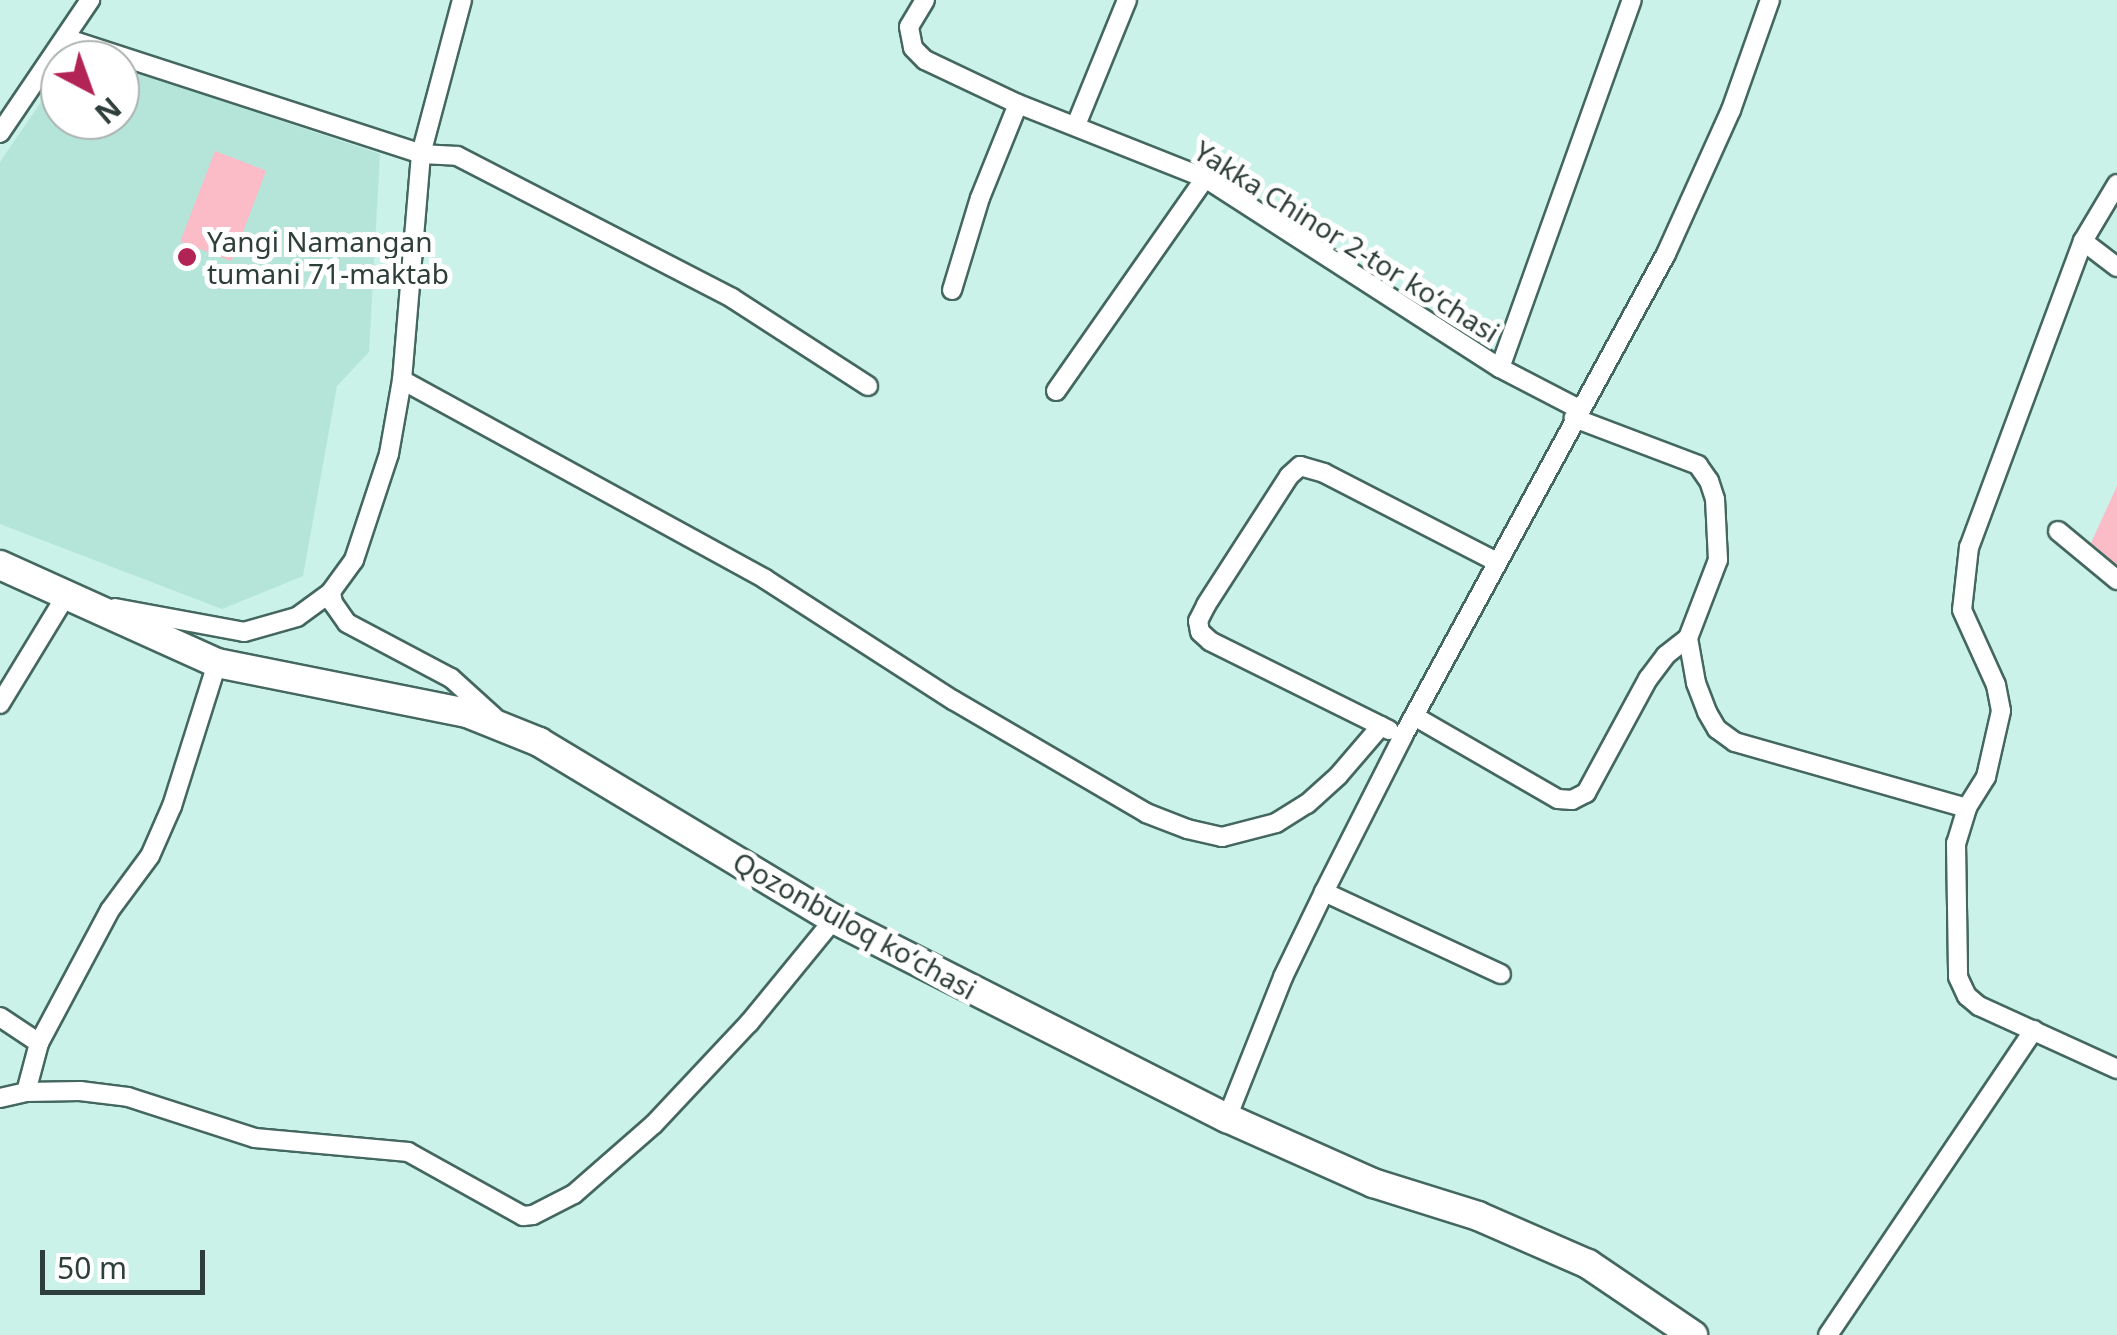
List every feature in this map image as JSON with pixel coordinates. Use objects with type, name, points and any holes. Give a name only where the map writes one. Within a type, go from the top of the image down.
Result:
[{"type":"main road","name":"Qozonbuloq koʻchasi","points":[[0,565],[217,663],[466,713],[540,742],[834,919],[1228,1118],[1373,1183],[1478,1216],[1588,1264],[1693,1335]]},
{"type":"street","points":[[0,133],[90,0]]},
{"type":"street","points":[[0,704],[79,599],[244,632],[297,617],[331,592],[354,560],[390,454],[402,380],[421,154],[462,0]]},
{"type":"street","name":"Yakka Chinor 2-tor koʻchasi","points":[[924,0],[909,27],[913,48],[946,72],[1205,178],[1500,368],[1577,413],[1698,465],[1715,499],[1718,560],[1688,638]]},
{"type":"street","points":[[1076,126],[1127,0]]},
{"type":"street","points":[[1500,368],[1632,0]]},
{"type":"street","points":[[1228,1118],[1282,977],[1324,892],[1496,562],[1666,254],[1731,110],[1770,0]]},
{"type":"street","points":[[65,38],[421,154],[456,156],[732,298],[868,386]]},
{"type":"street","points":[[952,290],[980,198],[1018,104]]},
{"type":"street","points":[[1056,392],[1205,178]]},
{"type":"street","points":[[2117,184],[2082,241],[1969,546],[1962,582],[1962,610],[1996,685],[2001,712],[1986,777],[1967,808],[1956,844],[1958,977],[1978,1006],[2117,1069]]},
{"type":"street","points":[[2082,241],[2117,267]]},
{"type":"street","points":[[402,380],[765,579],[953,700],[1146,813],[1187,829],[1222,838],[1276,823],[1318,795],[1381,726]]},
{"type":"street","points":[[1404,736],[1210,641],[1200,632],[1198,621],[1206,605],[1288,476],[1300,466],[1324,473],[1496,562]]},
{"type":"street","points":[[2058,531],[2117,580]]},
{"type":"street","points":[[331,592],[333,604],[347,623],[451,678],[506,728]]},
{"type":"street","points":[[1414,716],[1558,799],[1572,800],[1586,793],[1648,679],[1666,655],[1688,638],[1696,683],[1707,712],[1717,729],[1735,742],[1967,808]]},
{"type":"street","points":[[26,1092],[40,1042],[110,910],[150,856],[172,806],[217,663]]},
{"type":"street","points":[[1324,892],[1501,974]]},
{"type":"street","points":[[0,1098],[26,1092],[80,1091],[128,1096],[254,1138],[408,1152],[523,1216],[533,1215],[574,1194],[654,1124],[749,1023],[834,919]]},
{"type":"street","points":[[0,1018],[40,1042]]},
{"type":"street","points":[[1828,1335],[2034,1030]]},
{"type":"shaded area","name":"Yangi Namangan tumani 71-maktab","points":[[140,74],[380,154],[369,352],[337,386],[303,576],[222,609],[0,524],[0,162],[40,103],[40,140],[140,140]]},
{"type":"shaded area","points":[[215,151],[266,171],[232,261],[180,242]]},
{"type":"shaded area","points":[[2117,486],[2117,565],[2091,543]]},
{"type":"place","name":"Yangi Namangan tumani 71-maktab","points":[[187,257]]}]
